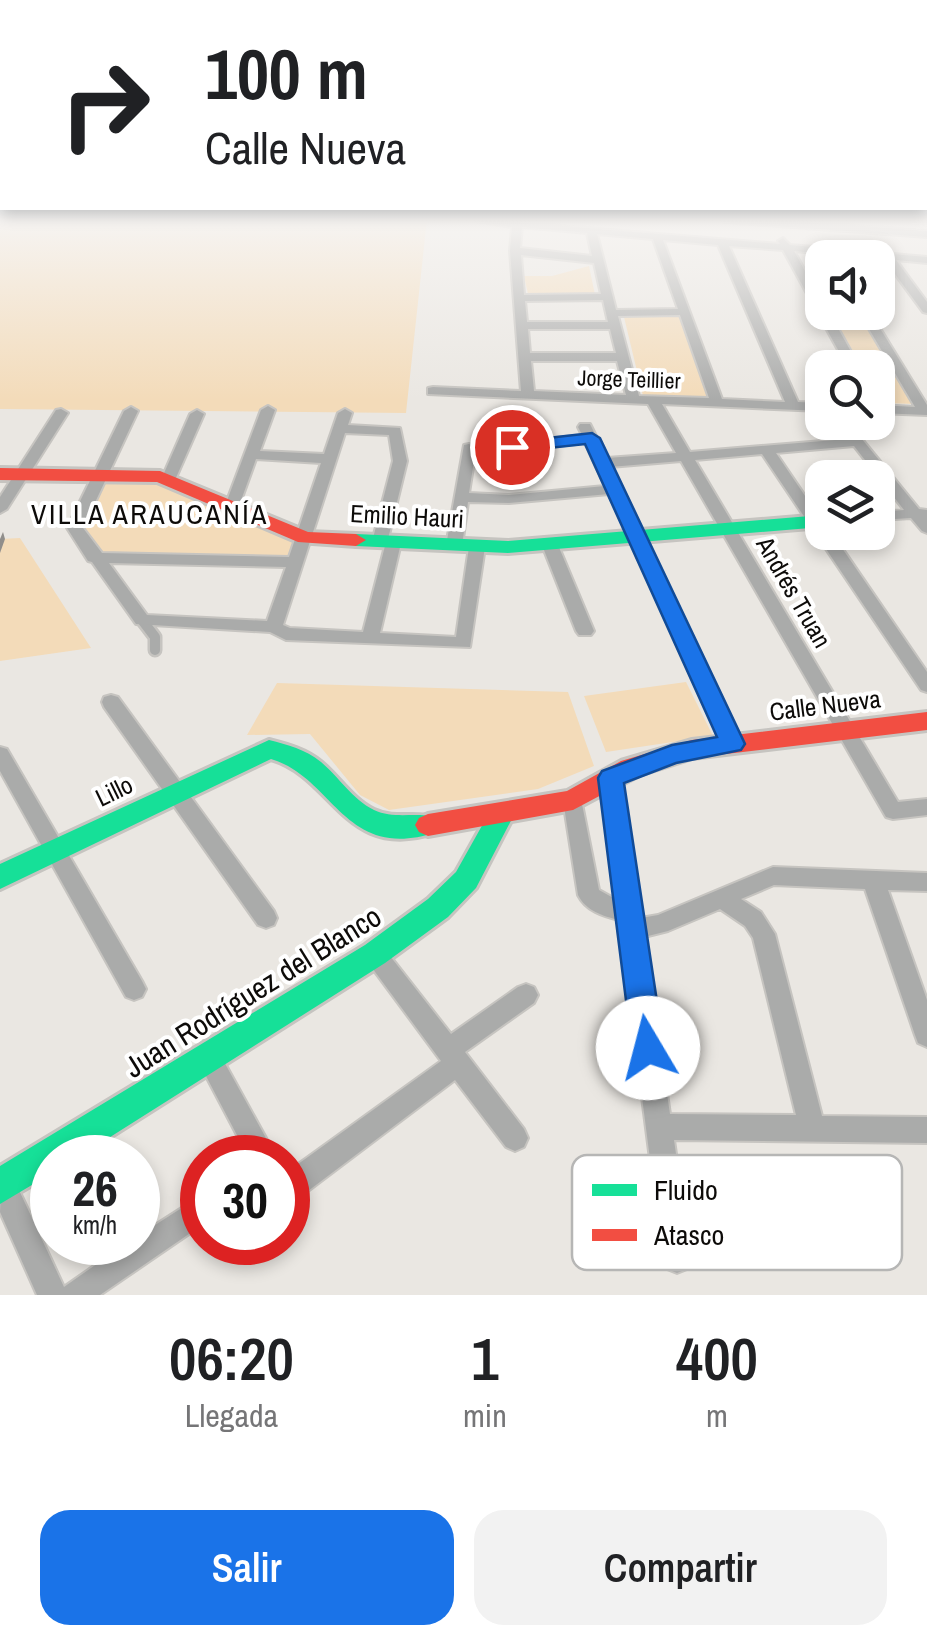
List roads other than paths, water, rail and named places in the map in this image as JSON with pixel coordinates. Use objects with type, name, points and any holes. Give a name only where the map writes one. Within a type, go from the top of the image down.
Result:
[{"type":"street","points":[[518,279],[528,395]]},
{"type":"street","points":[[602,279],[633,399]]},
{"type":"street","points":[[673,279],[718,402]]},
{"type":"street","points":[[738,279],[793,405]]},
{"type":"street","points":[[905,279],[927,310]]},
{"type":"street","points":[[520,298],[607,296]]},
{"type":"street","points":[[522,326],[685,312]]},
{"type":"street","points":[[875,330],[926,411]]},
{"type":"street","points":[[525,357],[622,357]]},
{"type":"street","name":"Jorge Teillier","points":[[433,391],[805,406]]},
{"type":"street","name":"Andrés Truan","points":[[652,399],[893,811],[927,807]]},
{"type":"street","points":[[895,409],[926,411]]},
{"type":"street","points":[[232,506],[268,410]]},
{"type":"street","points":[[131,411],[76,528],[142,620],[274,627],[286,634],[464,644],[462,497],[469,448]]},
{"type":"street","points":[[0,509],[11,474],[60,413]]},
{"type":"street","points":[[168,480],[198,414]]},
{"type":"street","points":[[274,627],[342,421],[395,431],[400,461],[370,638]]},
{"type":"street","points":[[512,447],[588,433],[732,744]]},
{"type":"street","points":[[603,463],[857,442],[921,513],[927,528]]},
{"type":"street","points":[[766,449],[805,504]]},
{"type":"street","points":[[251,456],[330,459]]},
{"type":"street","name":"Emilio Hauri","points":[[11,474],[168,480],[305,538],[465,546],[550,545],[636,536],[805,528]]},
{"type":"street","points":[[462,497],[509,499],[614,489]]},
{"type":"street","points":[[895,515],[921,513]]},
{"type":"street","points":[[550,545],[586,631]]},
{"type":"street","points":[[836,550],[927,686]]},
{"type":"street","points":[[94,558],[296,562]]},
{"type":"street","points":[[111,702],[266,918]]},
{"type":"street","name":"Calle Nueva","points":[[252,755],[278,748],[299,756],[347,811],[372,826],[398,830],[573,800],[611,778],[672,754],[927,721]]},
{"type":"street","points":[[0,754],[134,989]]},
{"type":"street","name":"Lillo","points":[[0,877],[252,755]]},
{"type":"street","points":[[611,778],[662,1155]]},
{"type":"street","points":[[573,800],[589,895],[631,921],[660,924],[773,876],[927,882]]},
{"type":"street","name":"Juan Rodríguez del Blanco","points":[[1,1185],[375,954],[466,880],[502,814]]},
{"type":"street","points":[[873,879],[927,1035]]},
{"type":"street","points":[[720,896],[752,919],[764,934],[813,1130]]},
{"type":"street","points":[[375,954],[515,1138]]},
{"type":"street","points":[[310,1170],[526,994]]},
{"type":"street","points":[[208,1057],[251,1135]]},
{"type":"street","points":[[658,1127],[927,1130]]},
{"type":"street","points":[[1,1185],[52,1295]]},
{"type":"street","points":[[75,1295],[180,1224]]},
{"type":"lane","points":[[142,620],[155,638],[155,650]]},
{"type":"district","name":"VILLA ARAUCANÍA","points":[[150,514]]}]
